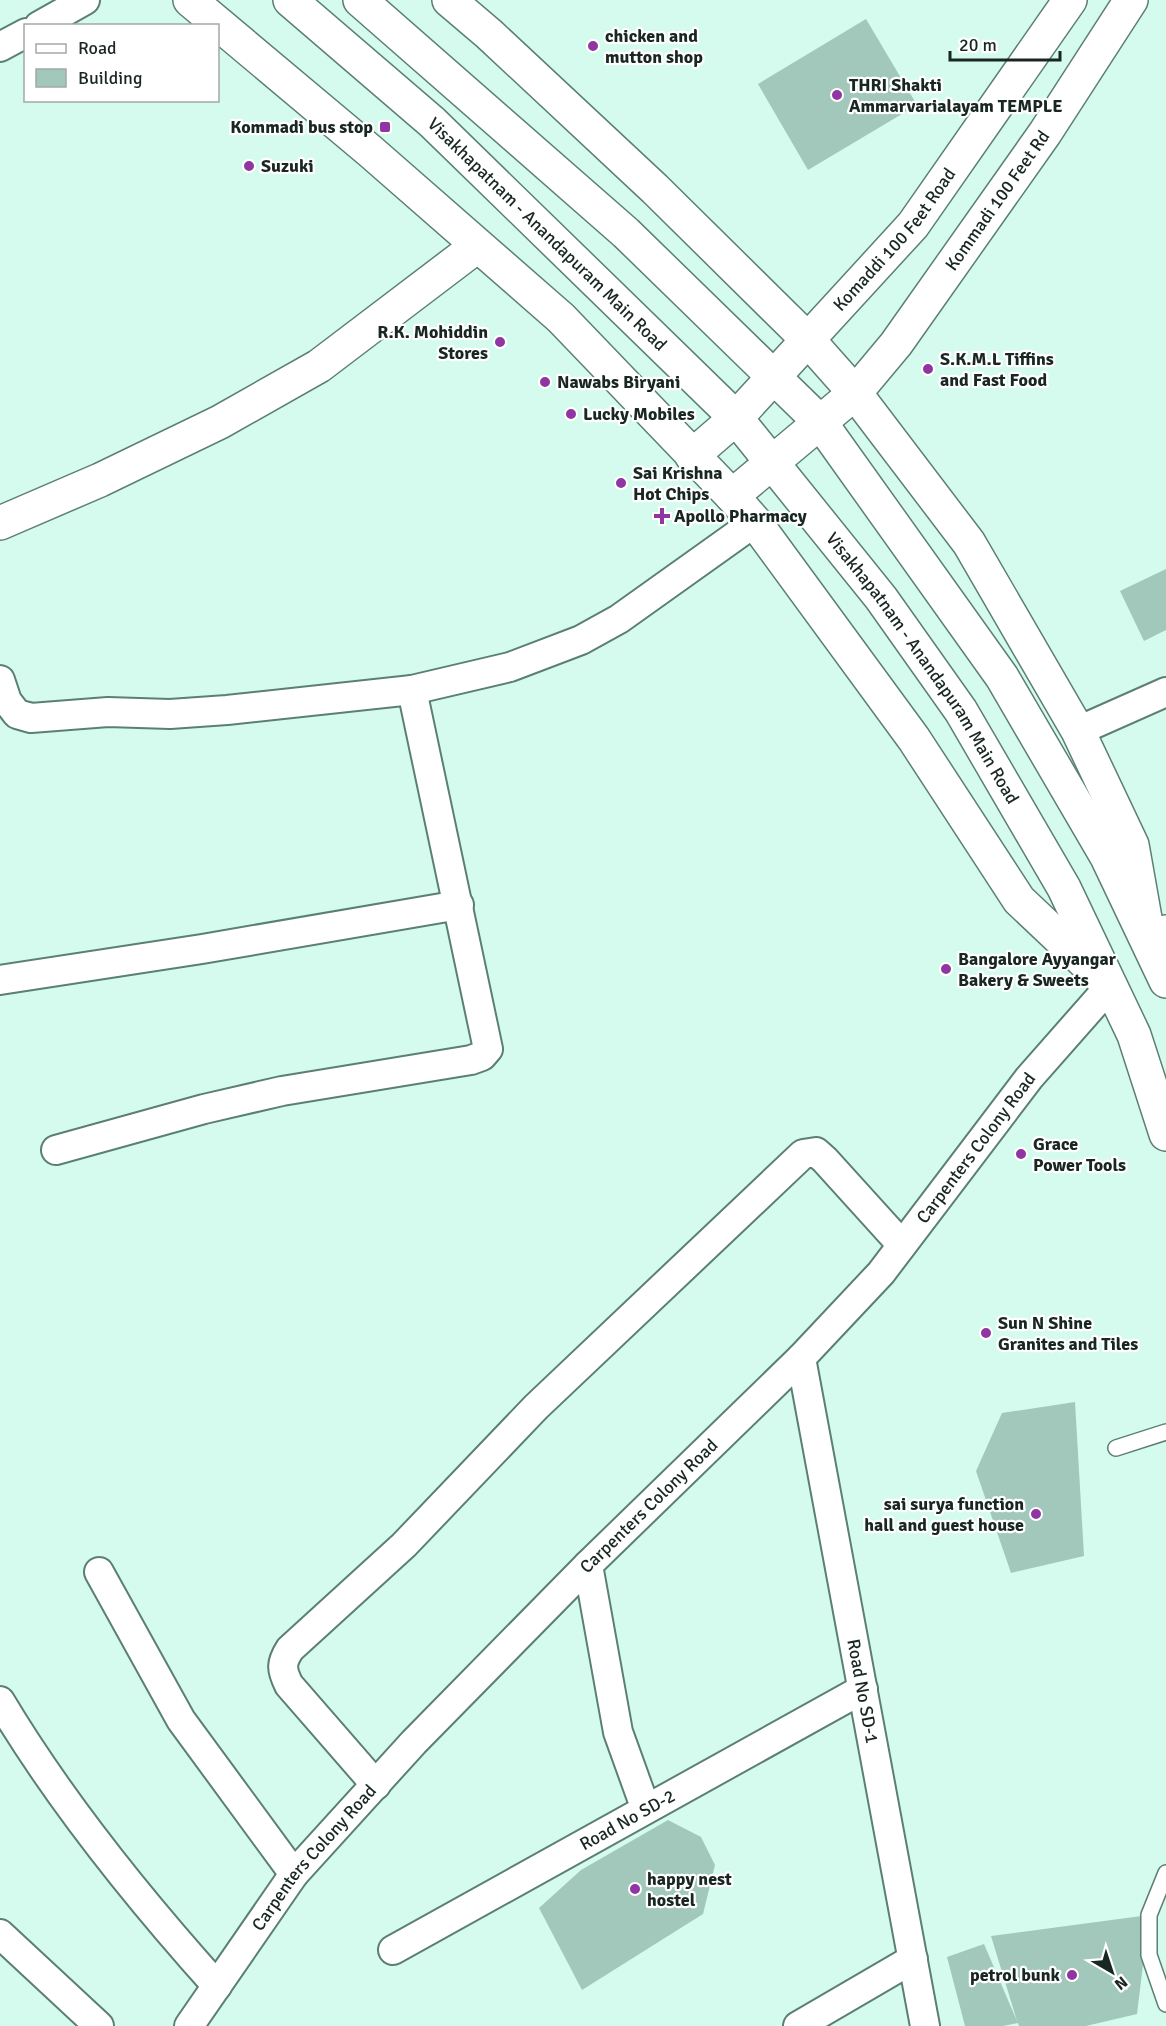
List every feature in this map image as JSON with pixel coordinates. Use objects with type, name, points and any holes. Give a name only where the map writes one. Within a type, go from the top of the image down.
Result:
[{"type":"main road","points":[[190,0],[219,24]]},
{"type":"main road","name":"Visakhapatnam - Anandapuram Main Road","points":[[290,0],[432,122],[736,418],[774,462],[881,598],[961,711],[1064,888],[1134,1035],[1166,1134]]},
{"type":"main road","points":[[360,0],[626,233],[776,376],[820,422],[1002,676],[1107,857],[1157,936]]},
{"type":"main road","points":[[449,0],[489,34],[655,189],[809,341],[855,393],[969,543],[1078,731],[1132,844],[1157,936],[1166,981]]},
{"type":"main road","name":"Komaddi 100 Feet Road","points":[[692,456],[736,418],[914,225],[1070,0]]},
{"type":"main road","name":"Kommadi 100 Feet Rd","points":[[855,393],[896,344],[981,225],[1045,133],[1131,0]]},
{"type":"main road","points":[[219,24],[370,151],[561,318],[732,496],[755,522],[914,739],[1019,900],[1110,986]]},
{"type":"main road","points":[[0,523],[100,480],[220,422],[309,372],[477,246]]},
{"type":"main road","points":[[732,496],[855,393]]},
{"type":"street","points":[[43,24],[85,0]]},
{"type":"street","points":[[0,47],[24,34]]},
{"type":"street","points":[[0,681],[7,701],[17,714],[31,718],[108,712],[170,714],[227,710],[412,690],[510,667],[580,640],[618,619],[755,522]]},
{"type":"street","points":[[56,1150],[204,1109],[282,1091],[482,1056],[488,1049],[488,1038],[412,690]]},
{"type":"street","points":[[1078,731],[1166,692]]},
{"type":"street","points":[[0,980],[202,949],[459,905]]},
{"type":"street","name":"Carpenters Colony Road","points":[[189,2026],[294,1874],[376,1785],[588,1565],[801,1358],[881,1273],[1029,1078],[1110,986]]},
{"type":"street","points":[[376,1785],[289,1685],[282,1662],[290,1649],[404,1545],[536,1407],[803,1154],[816,1152],[825,1160],[902,1245]]},
{"type":"street","name":"Road No SD-1","points":[[801,1358],[925,2026]]},
{"type":"street","points":[[588,1565],[618,1732],[645,1808]]},
{"type":"street","points":[[99,1572],[181,1720],[294,1874]]},
{"type":"street","name":"Road No SD-2","points":[[393,1950],[645,1808],[863,1689]]},
{"type":"street","points":[[0,1701],[23,1739],[98,1843],[155,1917],[217,1986]]},
{"type":"street","points":[[0,1934],[99,2026]]},
{"type":"street","points":[[798,2026],[913,1959]]},
{"type":"lane","points":[[1116,1448],[1166,1432]]},
{"type":"lane","points":[[1166,1873],[1149,1915],[1149,1955],[1166,2004]]},
{"type":"building","name":"THRI Shakti Ammarvarialayam TEMPLE","points":[[866,19],[917,105],[808,170],[758,84]]},
{"type":"building","points":[[1166,569],[1166,630],[1144,641],[1120,591]]},
{"type":"building","name":"sai surya function hall and guest house","points":[[1075,1402],[1084,1556],[1011,1573],[976,1471],[1002,1413]]},
{"type":"building","name":"happy nest hostel","points":[[668,1820],[701,1837],[715,1865],[703,1914],[582,1990],[539,1908],[581,1870]]},
{"type":"building","name":"petrol bunk","points":[[1149,1915],[1137,2014],[1086,2026],[1019,2026],[1018,2023],[1003,2026],[965,2026],[947,1957],[984,1944],[1017,2021],[991,1936]]},
{"type":"place","name":"chicken and mutton shop","points":[[593,46]]},
{"type":"place","name":"THRI Shakti Ammarvarialayam TEMPLE","points":[[837,95]]},
{"type":"place","name":"Kommadi bus stop","points":[[385,127]]},
{"type":"place","name":"Suzuki","points":[[249,166]]},
{"type":"place","name":"R.K. Mohiddin Stores","points":[[500,342]]},
{"type":"place","name":"S.K.M.L Tiffins and Fast Food","points":[[928,369]]},
{"type":"place","name":"Nawabs Biryani","points":[[545,382]]},
{"type":"place","name":"Lucky Mobiles","points":[[571,414]]},
{"type":"place","name":"Sai Krishna Hot Chips","points":[[621,483]]},
{"type":"place","name":"Apollo Pharmacy","points":[[662,516]]},
{"type":"place","name":"Bangalore Ayyangar Bakery & Sweets","points":[[946,969]]},
{"type":"place","name":"Grace Power Tools","points":[[1021,1154]]},
{"type":"place","name":"Sun N Shine Granites and Tiles","points":[[986,1333]]},
{"type":"place","name":"sai surya function hall and guest house","points":[[1036,1514]]},
{"type":"place","name":"happy nest hostel","points":[[635,1889]]},
{"type":"place","name":"petrol bunk","points":[[1072,1975]]}]
